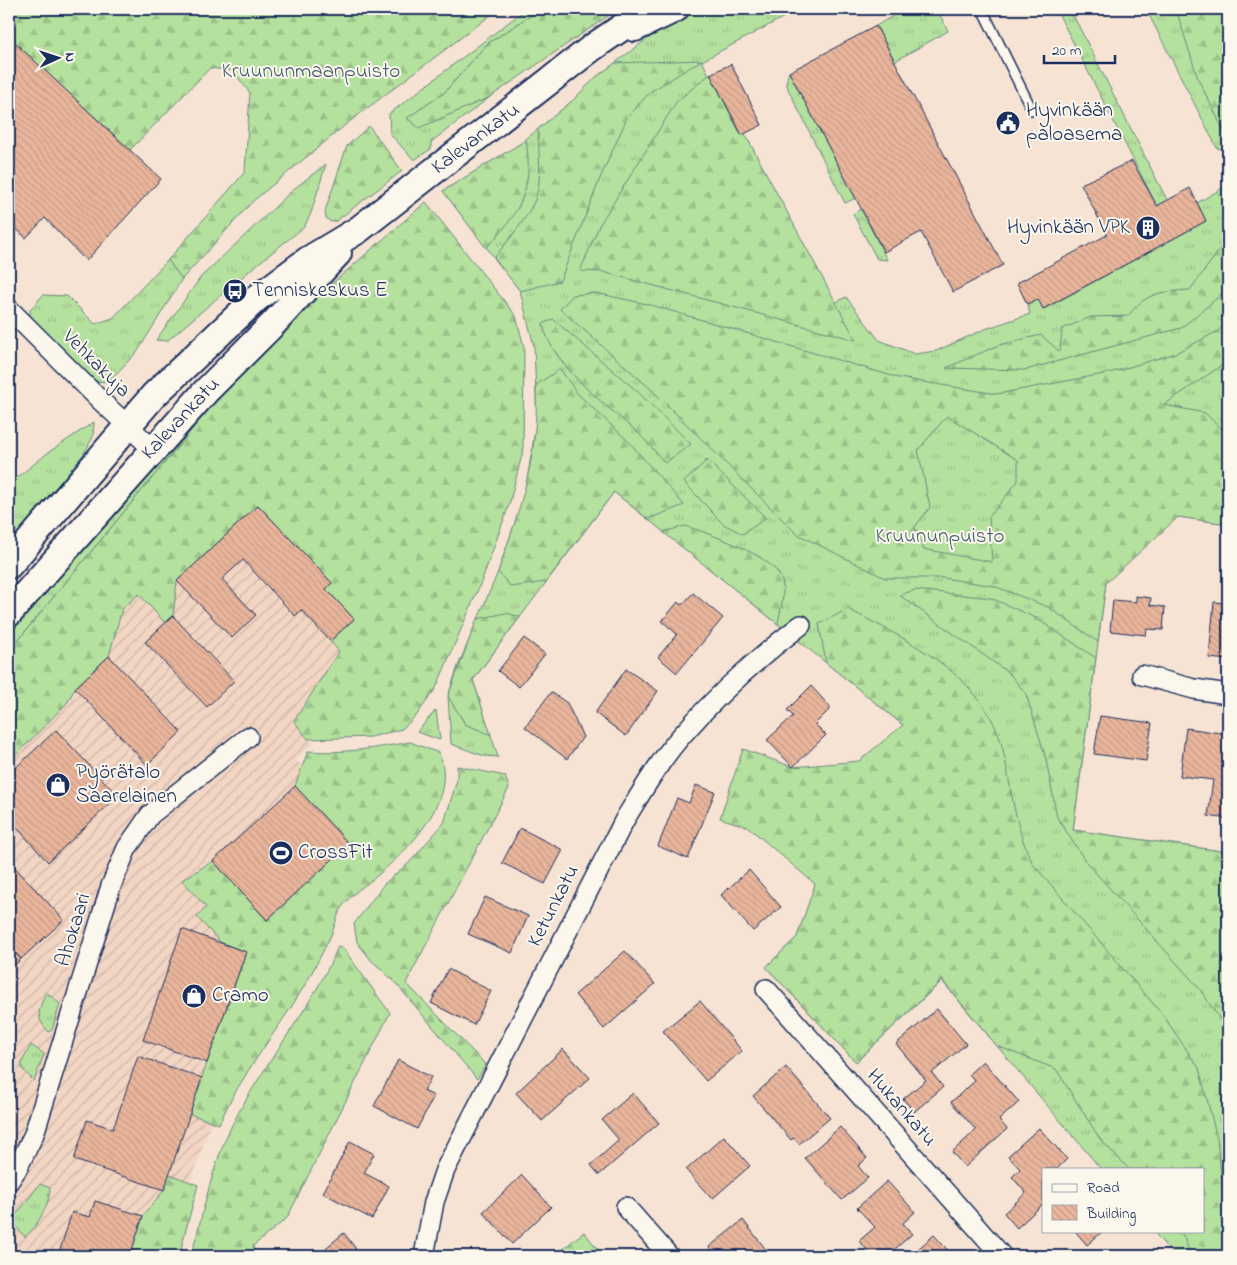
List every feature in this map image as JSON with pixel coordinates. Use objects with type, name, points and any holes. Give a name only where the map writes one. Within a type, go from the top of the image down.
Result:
[{"type":"main road","name":"Kalevankatu","points":[[9,565],[127,426],[193,356],[257,298],[308,260],[358,230],[594,47],[649,9]]},
{"type":"main road","name":"Kalevankatu","points":[[594,47],[675,9]]},
{"type":"main road","name":"Kalevankatu","points":[[9,613],[153,449],[358,230]]},
{"type":"street","name":"Vehkakuja","points":[[9,309],[127,426],[153,449]]},
{"type":"street","name":"Ketunkatu","points":[[424,1256],[434,1202],[445,1170],[625,819],[653,773],[683,734],[760,659],[801,625]]},
{"type":"street","points":[[1142,675],[1194,689],[1228,694]]},
{"type":"street","name":"Ahokaari","points":[[9,1181],[17,1170],[34,1134],[111,886],[127,848],[150,814],[248,737]]},
{"type":"street","name":"Hukankatu","points":[[766,990],[1002,1256]]},
{"type":"street","points":[[626,1208],[670,1256]]},
{"type":"lane","points":[[982,9],[1032,110]]},
{"type":"shaded area","points":[[255,463],[384,612],[294,721],[313,744],[295,759],[372,841],[272,950],[164,1256],[9,1256],[9,706]]},
{"type":"green space","name":"Kruununmaanpuisto","points":[[9,9],[499,9],[349,122],[253,201],[182,279],[168,260],[245,172],[250,93],[233,71],[210,68],[130,150],[9,37]]},
{"type":"green space","points":[[526,9],[541,9],[487,44],[444,93],[408,118],[420,127],[490,97],[431,142],[431,149],[414,160],[390,134],[389,114]]},
{"type":"green space","points":[[541,9],[618,9],[490,97],[419,128],[407,118],[444,93],[487,44]]},
{"type":"green space","name":"Kruununpuisto","points":[[699,9],[799,9],[702,61],[741,135],[745,134],[834,303],[846,297],[879,340],[915,354],[936,351],[985,329],[1030,314],[1027,304],[1038,299],[1044,309],[1206,221],[1197,203],[1228,185],[1228,524],[1116,508],[1073,830],[1228,852],[1228,1256],[1174,1256],[1154,1232],[1204,1232],[1204,1168],[1100,1168],[942,981],[856,1062],[766,967],[797,937],[840,815],[903,725],[614,492],[473,680],[498,757],[484,756],[451,744],[448,696],[458,666],[498,572],[525,493],[537,418],[534,346],[520,291],[443,191],[520,144],[572,101],[595,78],[647,39]]},
{"type":"green space","points":[[904,9],[937,9],[948,31],[895,61],[876,26]]},
{"type":"green space","points":[[1056,9],[1070,9],[1167,200],[1157,206]]},
{"type":"green space","points":[[1146,9],[1228,9],[1228,150],[1217,148]]},
{"type":"green space","points":[[1176,9],[1228,9],[1228,133],[1223,129],[1198,79]]},
{"type":"green space","points":[[702,60],[650,92],[627,118],[601,176],[560,281],[520,291],[494,258],[522,223],[535,200],[539,183],[538,129],[572,101],[595,78],[615,63]]},
{"type":"green space","points":[[789,72],[856,198],[845,203],[789,91],[786,82]]},
{"type":"green space","points":[[710,74],[741,135],[745,134],[856,340],[603,272],[580,271],[600,224],[677,101]]},
{"type":"green space","points":[[369,126],[402,171],[336,221],[331,222],[326,218],[325,211],[347,146]]},
{"type":"green space","points":[[526,140],[528,173],[522,199],[508,223],[486,248],[443,191]]},
{"type":"green space","points":[[326,164],[311,213],[304,227],[167,341],[156,340],[201,277],[295,188]]},
{"type":"green space","points":[[426,202],[516,316],[524,347],[523,451],[509,505],[482,580],[436,688],[416,716],[402,729],[371,737],[308,739],[294,721],[339,651],[330,641],[354,619],[326,589],[332,583],[258,505],[177,581],[173,616],[165,623],[139,594],[122,609],[109,656],[75,688],[67,703],[9,762],[9,651],[210,408],[280,334],[327,288]]},
{"type":"green space","points":[[861,209],[887,260],[877,259],[853,214]]},
{"type":"green space","points":[[1228,238],[1228,289],[1181,328],[1025,370],[946,368],[999,345],[1041,335],[1060,352],[1062,329],[1091,317],[1128,316],[1141,302],[1155,295],[1190,290]]},
{"type":"green space","points":[[168,260],[182,279],[138,351],[108,382],[95,381],[30,318],[30,310],[43,295],[67,296],[95,324],[113,318]]},
{"type":"green space","points":[[596,293],[651,305],[899,378],[997,394],[1109,373],[1176,353],[1218,331],[1228,321],[1228,363],[1225,363],[1164,405],[1205,413],[1228,435],[1228,524],[1178,517],[1106,583],[1098,642],[1048,607],[994,586],[943,578],[885,578],[797,534],[653,391],[560,309],[573,295]],"holes":[[[947,416],[1018,460],[1018,481],[989,517],[992,562],[923,549],[915,527],[930,507],[918,450]]]},
{"type":"green space","points":[[553,319],[638,392],[691,444],[665,463],[641,436],[596,397],[568,369],[548,339],[543,324]]},
{"type":"green space","points":[[560,369],[577,393],[629,442],[684,505],[648,519],[614,492],[546,582],[511,587],[498,572],[527,480],[535,434],[536,385]]},
{"type":"green space","points":[[210,408],[9,651],[9,635]]},
{"type":"green space","points":[[94,422],[93,437],[83,455],[9,543],[9,484],[49,452]]},
{"type":"green space","points":[[707,460],[766,518],[743,534],[723,524],[684,482]]},
{"type":"green space","points":[[685,526],[753,553],[775,569],[781,578],[783,589],[778,624],[663,532]]},
{"type":"green space","points":[[915,590],[991,598],[1036,618],[1096,658],[1073,830],[1228,852],[1228,1031],[1199,988],[1086,862],[1057,817],[1045,755],[1026,694],[1009,673],[899,595]]},
{"type":"green space","points":[[848,609],[896,634],[942,664],[963,681],[980,701],[994,724],[1003,750],[1014,808],[1033,864],[1162,1014],[1199,1068],[1217,1138],[1223,1193],[1224,1256],[1191,1256],[1183,1235],[1170,1232],[1204,1232],[1204,1168],[1128,1168],[1100,1139],[1056,1069],[997,1046],[942,980],[856,1062],[766,967],[797,937],[815,884],[748,827],[720,818],[743,749],[793,767],[859,761],[903,725],[826,663],[819,624]]},
{"type":"green space","points":[[506,613],[520,617],[473,680],[491,735],[465,724],[448,696],[477,619]]},
{"type":"green space","points":[[436,710],[440,740],[417,732]]},
{"type":"green space","points":[[410,742],[439,753],[443,770],[442,787],[437,804],[428,820],[405,850],[350,897],[342,907],[331,935],[305,985],[248,1070],[219,1124],[189,1114],[246,952],[220,942],[197,917],[206,907],[182,880],[213,861],[267,920],[348,844],[295,786],[308,751],[347,751]]},
{"type":"green space","points":[[457,766],[505,776],[509,788],[406,983],[486,1065],[477,1079],[393,980],[371,960],[357,942],[354,924],[384,884],[409,863],[444,823],[457,780]]},
{"type":"green space","points":[[338,947],[343,948],[390,1013],[287,1218],[253,1246],[255,1256],[193,1256],[193,1249],[209,1188],[218,1158],[230,1129],[256,1083],[314,994]]},
{"type":"green space","points":[[46,992],[60,1004],[52,1030],[49,1032],[41,1022],[39,1013]]},
{"type":"green space","points":[[31,1045],[44,1054],[34,1081],[22,1069],[22,1062]]},
{"type":"green space","points":[[169,1174],[198,1185],[182,1244],[181,1256],[130,1256],[143,1216],[164,1190]]},
{"type":"green space","points":[[40,1184],[50,1188],[48,1201],[38,1221],[25,1237],[11,1221]]},
{"type":"green space","points":[[584,1232],[603,1256],[554,1256]]},
{"type":"building","points":[[876,26],[1003,265],[953,292],[921,232],[884,252],[789,72]]},
{"type":"building","points":[[9,37],[161,179],[86,261],[45,218],[26,238],[9,222]]},
{"type":"building","points":[[731,64],[762,125],[742,135],[710,74]]},
{"type":"building","name":"Hyvinkään VPK","points":[[1132,161],[1157,206],[1190,188],[1206,221],[1043,309],[1038,299],[1027,304],[1017,283],[1107,235],[1081,184]]},
{"type":"building","points":[[258,505],[332,583],[326,589],[354,619],[330,641],[301,610],[295,616],[243,560],[222,579],[256,615],[232,638],[177,581]]},
{"type":"building","points":[[693,593],[723,618],[677,673],[658,657],[677,634],[662,621],[678,602],[682,605]]},
{"type":"building","points":[[1136,596],[1151,598],[1150,605],[1165,607],[1163,630],[1147,629],[1146,635],[1110,631],[1113,600],[1136,602]]},
{"type":"building","points":[[1214,602],[1228,603],[1228,660],[1209,658]]},
{"type":"building","points":[[173,616],[234,681],[207,707],[145,642]]},
{"type":"building","points":[[524,638],[545,654],[519,687],[498,671]]},
{"type":"building","points":[[109,656],[181,732],[147,765],[75,688]]},
{"type":"building","points":[[626,669],[658,691],[626,736],[595,713]]},
{"type":"building","points":[[811,686],[831,708],[815,724],[826,735],[793,767],[767,740],[793,716],[787,710]]},
{"type":"building","points":[[551,692],[567,703],[583,737],[567,759],[525,727]]},
{"type":"building","points":[[1100,716],[1152,723],[1146,761],[1094,754]]},
{"type":"building","points":[[1186,728],[1228,734],[1228,819],[1208,816],[1213,780],[1180,776]]},
{"type":"building","name":"Pyörätalo Saarelainen","points":[[56,730],[118,796],[48,862],[9,819],[9,774]]},
{"type":"building","points":[[696,785],[715,792],[688,859],[658,846],[677,798],[689,803]]},
{"type":"building","name":"CrossFit","points":[[295,786],[349,844],[267,920],[213,861]]},
{"type":"building","points":[[520,828],[563,850],[545,884],[502,863]]},
{"type":"building","points":[[9,861],[64,920],[21,959],[9,946]]},
{"type":"building","points":[[749,870],[781,907],[753,931],[721,895]]},
{"type":"building","points":[[485,897],[528,916],[512,953],[468,934]]},
{"type":"building","name":"Cramo","points":[[182,929],[246,952],[207,1063],[143,1040]]},
{"type":"building","points":[[9,946],[21,959],[9,971]]},
{"type":"building","points":[[625,951],[655,984],[604,1029],[575,995]]},
{"type":"building","points":[[448,969],[491,991],[474,1025],[431,1003]]},
{"type":"building","points":[[700,1001],[742,1051],[706,1081],[663,1031]]},
{"type":"building","points":[[937,1009],[966,1044],[932,1073],[943,1087],[914,1112],[903,1099],[926,1080],[896,1044]]},
{"type":"building","points":[[563,1049],[590,1078],[542,1121],[516,1093]]},
{"type":"building","points":[[138,1056],[202,1078],[164,1190],[74,1160],[87,1120],[113,1129]]},
{"type":"building","points":[[398,1060],[431,1077],[424,1091],[434,1096],[417,1129],[374,1106]]},
{"type":"building","points":[[983,1061],[1019,1102],[999,1120],[1007,1129],[965,1167],[952,1152],[976,1130],[951,1102],[975,1081],[969,1074]]},
{"type":"building","points":[[786,1067],[830,1118],[799,1144],[794,1138],[791,1140],[753,1096]]},
{"type":"building","points":[[633,1093],[659,1123],[599,1175],[591,1165],[619,1140],[602,1120]]},
{"type":"building","points":[[840,1127],[867,1158],[858,1166],[868,1178],[842,1200],[805,1158]]},
{"type":"building","points":[[1039,1128],[1067,1159],[1058,1168],[1042,1168],[1042,1205],[1017,1228],[1004,1213],[1026,1193],[1012,1177],[1020,1169],[1008,1156]]},
{"type":"building","points":[[724,1136],[750,1166],[712,1199],[686,1170]]},
{"type":"building","points":[[350,1141],[374,1154],[364,1173],[389,1186],[372,1219],[323,1193]]},
{"type":"building","points":[[522,1175],[551,1207],[512,1244],[483,1212]]},
{"type":"building","points":[[887,1181],[915,1212],[903,1223],[912,1234],[887,1256],[873,1256],[859,1241],[875,1227],[857,1208]]},
{"type":"building","points":[[95,1201],[143,1216],[130,1256],[58,1256],[72,1212],[90,1217]]},
{"type":"building","points":[[743,1220],[771,1256],[716,1256],[709,1247]]},
{"type":"building","points":[[1076,1232],[1102,1232],[1087,1245]]},
{"type":"building","points":[[344,1233],[356,1249],[350,1256],[316,1256]]},
{"type":"building","points":[[934,1235],[953,1256],[910,1256]]},
{"type":"place","name":"Hyvinkään paloasema","points":[[1008,123]]},
{"type":"place","name":"Hyvinkään VPK","points":[[1148,228]]},
{"type":"place","name":"Tenniskeskus E","points":[[235,291]]},
{"type":"place","name":"Pyörätalo Saarelainen","points":[[58,785]]},
{"type":"place","name":"CrossFit","points":[[281,853]]},
{"type":"place","name":"Cramo","points":[[194,996]]}]
